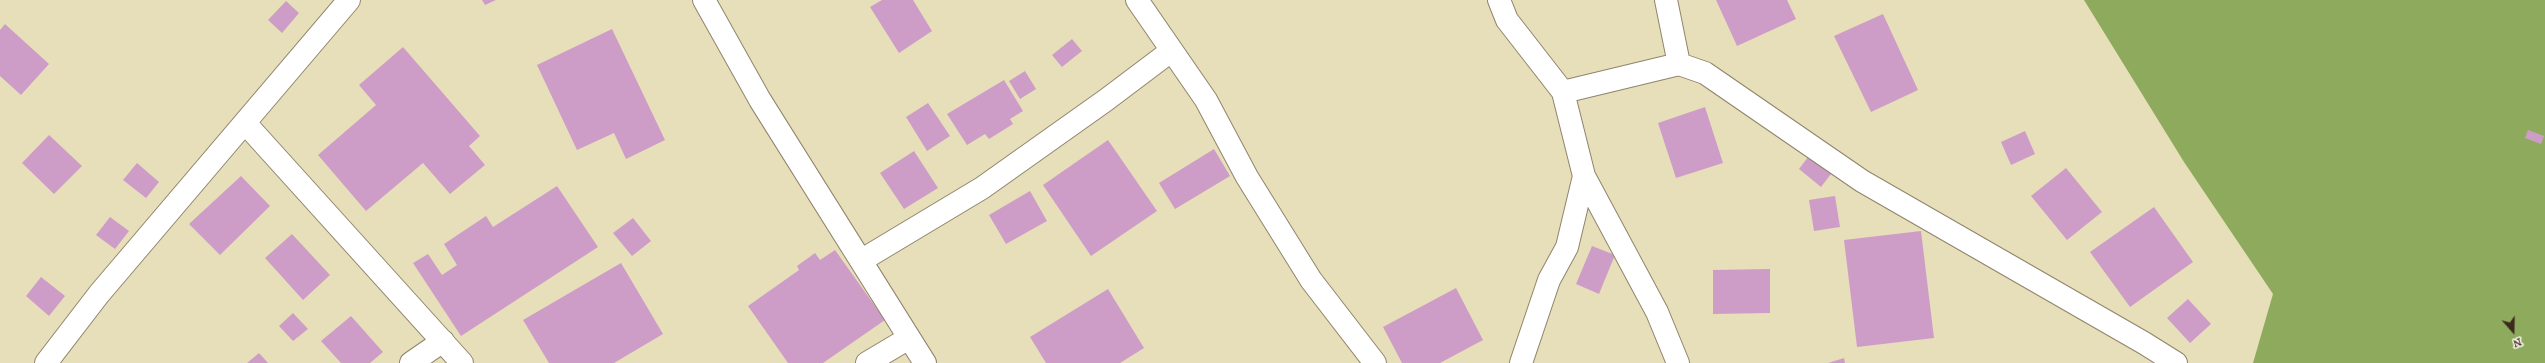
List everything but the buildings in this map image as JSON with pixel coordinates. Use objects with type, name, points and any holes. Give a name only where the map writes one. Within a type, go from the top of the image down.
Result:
[{"type":"street","points":[[46,363],[99,294],[246,124],[295,62],[349,0]]},
{"type":"street","points":[[704,0],[760,100],[862,260],[925,363]]},
{"type":"street","points":[[1137,0],[1206,100],[1247,177],[1311,280],[1375,363]]},
{"type":"street","points":[[1499,0],[1507,20],[1563,92],[1584,176],[1657,312],[1678,363]]},
{"type":"street","points":[[1666,0],[1678,64]]},
{"type":"street","points":[[862,260],[982,188],[1106,100],[1171,51]]},
{"type":"street","points":[[1563,92],[1678,64],[1705,73],[1862,181],[2144,343],[2176,363]]},
{"type":"street","points":[[246,124],[443,340],[462,363]]},
{"type":"street","points":[[1521,363],[1549,280],[1567,247],[1584,176]]},
{"type":"street","points":[[867,363],[909,338]]},
{"type":"street","points":[[411,363],[443,340]]},
{"type":"green space","points":[[2084,0],[2545,0],[2545,363],[2253,363],[2273,294],[2184,162]]}]
